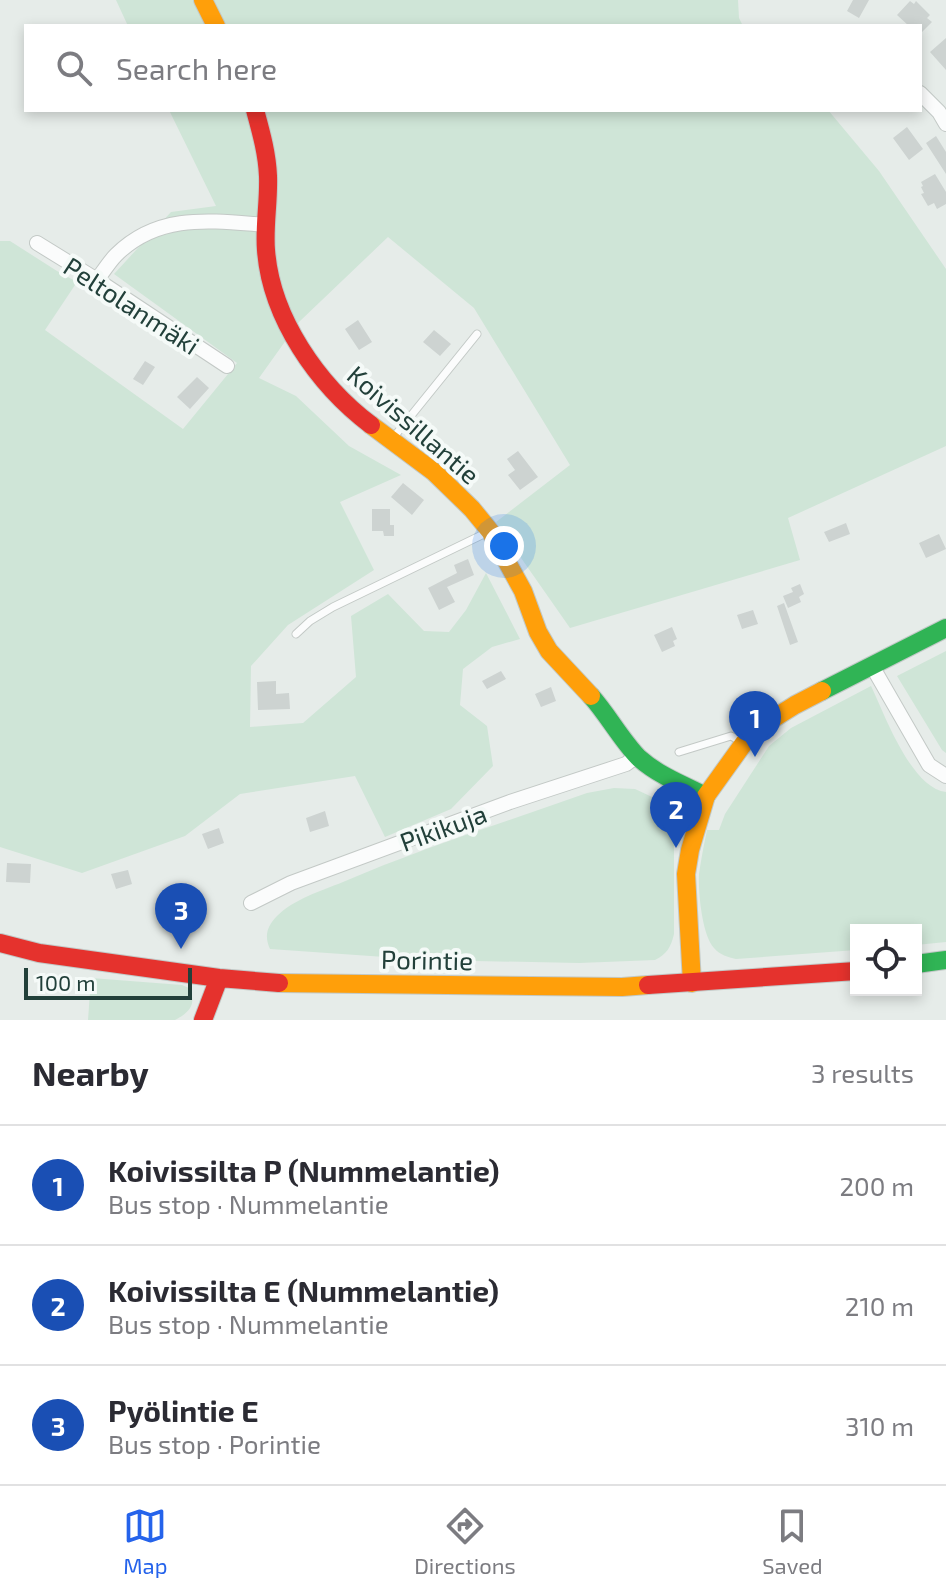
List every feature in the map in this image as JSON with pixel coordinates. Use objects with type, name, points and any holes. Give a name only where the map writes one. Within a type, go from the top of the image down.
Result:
[{"type":"main road","points":[[203,0],[215,24]]},
{"type":"main road","name":"Koivissillantie","points":[[256,112],[264,141],[268,175],[266,250],[271,282],[298,343],[322,378],[359,416],[454,489],[490,531],[523,591],[538,632],[549,651],[603,709],[637,756],[657,772],[706,796]]},
{"type":"main road","points":[[692,983],[686,874],[706,796],[744,743],[768,722],[795,705],[946,628]]},
{"type":"main road","name":"Porintie","points":[[0,943],[39,953],[219,978],[279,983],[622,987],[850,971]]},
{"type":"main road","points":[[922,963],[946,960]]},
{"type":"main road","points":[[203,1020],[219,978]]},
{"type":"street","points":[[922,95],[944,114]]},
{"type":"street","points":[[97,280],[116,255],[143,234],[166,226],[191,221],[267,225]]},
{"type":"street","name":"Peltolanmäki","points":[[37,243],[227,366]]},
{"type":"street","points":[[872,666],[929,765],[946,776]]},
{"type":"street","name":"Pikikuja","points":[[251,903],[291,883],[510,802],[626,764],[637,756]]},
{"type":"lane","points":[[391,440],[477,334]]},
{"type":"lane","points":[[296,634],[333,607],[490,531]]},
{"type":"lane","points":[[679,752],[731,736],[744,743]]},
{"type":"green space","points":[[116,0],[738,0],[742,24],[127,24]]},
{"type":"green space","points":[[170,112],[830,112],[879,171],[946,269],[946,446],[788,518],[800,560],[570,628],[496,522],[570,465],[474,308],[388,237],[299,322],[259,378],[296,396],[349,446],[401,475],[340,502],[374,570],[288,625],[251,666],[250,727],[303,723],[356,677],[351,616],[388,594],[424,631],[449,632],[466,610],[486,573],[520,639],[492,647],[463,669],[460,705],[487,726],[493,766],[451,809],[385,837],[355,776],[240,794],[185,836],[82,873],[0,847],[0,241],[10,241],[77,282],[45,330],[183,429],[237,363],[114,274],[171,212],[216,206]]},
{"type":"green space","points":[[946,651],[946,753],[897,676]]},
{"type":"green space","points":[[871,686],[911,764],[921,778],[946,792],[946,942],[922,944],[922,924],[850,924],[850,950],[736,959],[714,948],[704,923],[700,901],[699,874],[707,830],[719,830],[725,814],[769,746],[791,728]]},
{"type":"green space","points":[[614,788],[635,789],[678,809],[683,821],[674,847],[674,934],[668,950],[655,960],[579,963],[428,960],[270,949],[267,935],[271,924],[284,910],[308,896],[464,836],[587,793]]},
{"type":"green space","points":[[91,978],[182,985],[189,988],[192,1003],[185,1014],[175,1020],[88,1020]]},
{"type":"building","points":[[853,0],[869,0],[859,18],[847,11]]},
{"type":"building","points":[[910,1],[914,4],[916,1],[930,15],[927,18],[932,22],[922,32],[922,24],[907,24],[897,15]]},
{"type":"building","points":[[946,38],[946,70],[930,52]]},
{"type":"building","points":[[907,127],[923,149],[909,160],[893,138]]},
{"type":"building","points":[[936,136],[946,152],[946,174],[926,143]]},
{"type":"building","points":[[935,174],[946,192],[946,204],[937,209],[934,203],[928,206],[921,194],[924,193],[921,182]]},
{"type":"building","points":[[358,320],[372,342],[359,350],[345,329]]},
{"type":"building","points":[[434,330],[451,344],[440,356],[423,342]]},
{"type":"building","points":[[145,361],[155,367],[143,385],[133,379]]},
{"type":"building","points":[[197,377],[209,388],[190,409],[177,397]]},
{"type":"building","points":[[518,451],[538,477],[520,490],[508,475],[515,470],[507,459]]},
{"type":"building","points":[[403,483],[424,500],[412,515],[391,497]]},
{"type":"building","points":[[372,509],[390,509],[394,536],[384,536],[383,531],[372,531]]},
{"type":"building","points":[[846,523],[850,534],[829,542],[824,532]]},
{"type":"building","points":[[939,534],[946,549],[926,558],[919,543]]},
{"type":"building","points":[[468,559],[474,575],[447,587],[455,602],[439,610],[428,588],[457,573],[454,565]]},
{"type":"building","points":[[800,584],[804,594],[799,597],[801,602],[788,608],[783,596],[793,592],[791,588]]},
{"type":"building","points":[[784,603],[798,642],[790,645],[777,606]]},
{"type":"building","points":[[753,610],[758,624],[742,629],[737,615]]},
{"type":"building","points":[[672,627],[677,639],[673,641],[675,646],[662,652],[654,635]]},
{"type":"building","points":[[501,671],[506,679],[487,689],[482,681]]},
{"type":"building","points":[[276,681],[276,694],[289,693],[290,709],[258,710],[257,682]]},
{"type":"building","points":[[551,687],[556,701],[541,707],[535,694]]},
{"type":"building","points":[[325,811],[329,826],[310,832],[306,818]]},
{"type":"building","points":[[219,828],[224,843],[208,849],[202,834]]},
{"type":"building","points":[[7,863],[31,864],[30,883],[6,882]]},
{"type":"building","points":[[128,870],[132,884],[116,889],[111,874]]},
{"type":"traffic: fast","points":[[822,691],[946,628]]},
{"type":"traffic: fast","points":[[591,696],[639,758],[662,775],[706,796]]},
{"type":"traffic: fast","points":[[922,963],[946,960]]},
{"type":"traffic: slow","points":[[203,0],[215,24]]},
{"type":"traffic: slow","points":[[371,425],[434,472],[490,531],[523,591],[538,632],[549,651],[591,696]]},
{"type":"traffic: slow","points":[[692,983],[686,874],[706,796],[744,743],[768,722],[822,691]]},
{"type":"traffic: slow","points":[[279,983],[648,985]]},
{"type":"traffic: jam","points":[[255,112],[267,167],[266,250],[277,300],[287,325],[316,370],[351,409],[371,425]]},
{"type":"traffic: jam","points":[[0,943],[39,953],[219,978],[279,983]]},
{"type":"traffic: jam","points":[[648,985],[850,971]]},
{"type":"traffic: jam","points":[[203,1020],[219,978]]},
{"type":"place","name":"Koivissilta P (Nummelantie)","points":[[755,757]]},
{"type":"place","name":"Koivissilta E (Nummelantie)","points":[[676,848]]},
{"type":"place","name":"Pyölintie E","points":[[181,949]]}]
